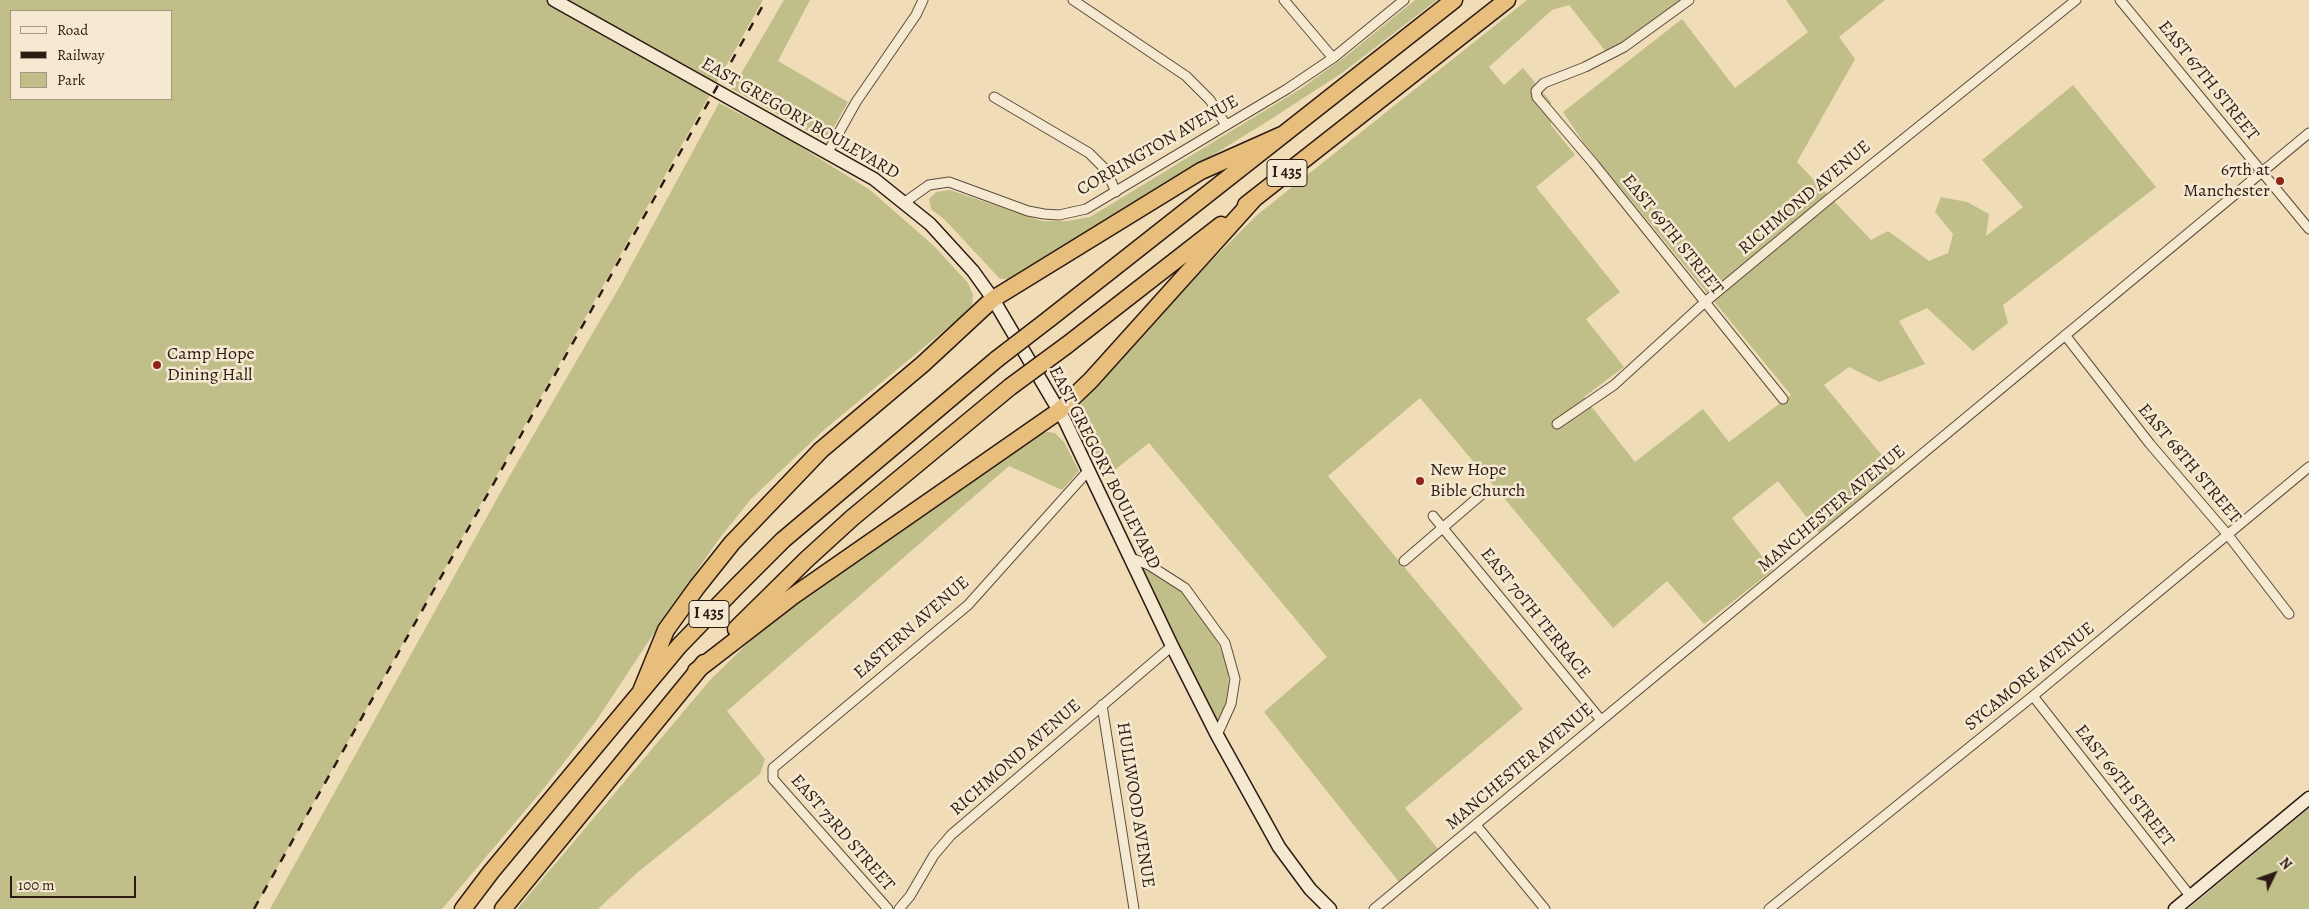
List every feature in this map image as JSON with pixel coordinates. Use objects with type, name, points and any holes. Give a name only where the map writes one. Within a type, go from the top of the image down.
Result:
[{"type":"highway","name":"I 435","points":[[463,909],[491,872],[679,646],[783,540],[997,359],[1454,0]]},
{"type":"highway","name":"I 435","points":[[503,909],[696,671],[806,560],[852,518],[1010,387],[1067,345],[1506,0]]},
{"type":"highway","points":[[641,691],[666,630],[732,543],[821,450],[923,364],[993,299],[1202,171],[1284,134]]},
{"type":"highway","points":[[696,671],[792,596],[1059,411],[1091,380],[1254,199]]},
{"type":"main road","name":"EAST GREGORY BOULEVARD","points":[[554,0],[874,179],[905,202],[950,244],[973,270],[993,299],[1059,411],[1172,646],[1217,735],[1279,847],[1310,889],[1330,909]]},
{"type":"main road","points":[[2176,909],[2309,798]]},
{"type":"street","points":[[828,152],[856,102],[916,15],[923,0]]},
{"type":"street","points":[[1073,0],[1186,76],[1210,100],[1226,125]]},
{"type":"street","points":[[1284,0],[1333,58]]},
{"type":"street","name":"CORRINGTON AVENUE","points":[[905,202],[929,185],[949,182],[1028,211],[1059,214],[1086,209],[1287,89],[1333,58],[1404,0]]},
{"type":"street","name":"EAST 69TH STREET","points":[[1689,0],[1624,47],[1585,67],[1544,83],[1536,91],[1537,97],[1594,164],[1783,399]]},
{"type":"street","name":"RICHMOND AVENUE","points":[[1557,424],[1614,385],[1705,302],[1892,146],[2076,0]]},
{"type":"street","name":"EAST 67TH STREET","points":[[2120,0],[2309,229]]},
{"type":"street","points":[[994,97],[1090,153],[1106,170],[1116,192]]},
{"type":"street","name":"MANCHESTER AVENUE","points":[[1374,909],[2309,133]]},
{"type":"street","name":"EAST 68TH STREET","points":[[2065,335],[2150,444],[2228,536],[2289,614]]},
{"type":"street","name":"SYCAMORE AVENUE","points":[[1769,909],[2033,696],[2228,536],[2309,466]]},
{"type":"street","name":"EASTERN AVENUE","points":[[773,779],[773,768],[968,605],[1088,471]]},
{"type":"street","points":[[1404,561],[1482,494]]},
{"type":"street","name":"EAST 70TH TERRACE","points":[[1433,516],[1601,720]]},
{"type":"street","points":[[1131,558],[1149,565],[1185,588],[1225,643],[1235,679],[1231,704],[1217,735]]},
{"type":"street","name":"RICHMOND AVENUE","points":[[899,909],[910,896],[934,855],[951,835],[1172,646]]},
{"type":"street","name":"EAST 69TH STREET","points":[[2033,696],[2191,896]]},
{"type":"street","name":"HULLWOOD AVENUE","points":[[1102,706],[1134,909]]},
{"type":"street","name":"EAST 73RD STREET","points":[[773,779],[888,909]]},
{"type":"street","points":[[1476,826],[1545,909]]},
{"type":"green space","points":[[0,0],[763,0],[254,909],[0,909]]},
{"type":"green space","points":[[784,0],[810,0],[778,61],[848,102],[826,141],[732,89]]},
{"type":"green space","points":[[1415,0],[1437,0],[1342,73],[1268,121],[1025,271],[1008,279],[1000,279],[945,220],[931,209],[929,199],[936,192],[950,190],[1042,221],[1067,221],[1090,217],[1302,88],[1350,53]]},
{"type":"green space","points":[[1527,0],[1680,0],[1610,57],[1569,5],[1552,10],[1489,67],[1504,85],[1523,68],[1551,102],[1551,125],[1575,155],[1536,187],[1620,292],[1586,319],[1624,367],[1584,397],[1635,462],[1703,409],[1729,442],[1791,395],[1583,142],[1563,112],[1682,19],[1735,88],[1808,32],[1786,0],[1885,0],[1839,37],[1855,59],[1797,162],[1871,240],[1888,231],[1929,261],[1948,253],[1953,234],[1935,212],[1941,197],[1967,202],[1989,214],[1986,236],[2023,207],[1982,160],[2073,85],[2156,187],[2003,305],[2008,323],[1973,351],[1927,308],[1899,321],[1925,364],[1879,382],[1849,367],[1824,385],[1894,470],[1819,533],[1778,481],[1732,518],[1773,570],[1704,624],[1667,581],[1613,628],[1420,398],[1328,476],[1523,709],[1405,808],[1438,849],[1399,882],[1264,712],[1327,657],[1149,443],[1107,476],[1079,418],[1080,405],[1187,285],[1257,215]]},
{"type":"green space","points":[[719,103],[785,137],[870,190],[934,246],[968,283],[973,295],[972,305],[962,316],[825,429],[751,499],[719,539],[596,721],[545,787],[442,909],[270,909],[509,477],[620,286]]},
{"type":"green space","points":[[1042,431],[1055,433],[1064,442],[1079,471],[1062,490],[1009,466],[727,711],[765,759],[760,774],[638,872],[598,909],[517,909],[711,679],[748,643],[811,590]]},
{"type":"green space","points":[[1143,568],[1171,583],[1186,596],[1207,624],[1220,647],[1228,668],[1229,690],[1219,719],[1214,718],[1142,573]]},
{"type":"green space","points":[[2309,808],[2309,909],[2188,909]]},
{"type":"railway","points":[[254,909],[766,0]]},
{"type":"place","name":"67th at Manchester","points":[[2280,181]]},
{"type":"place","name":"Camp Hope Dining Hall","points":[[157,365]]},
{"type":"place","name":"New Hope Bible Church","points":[[1420,481]]}]
